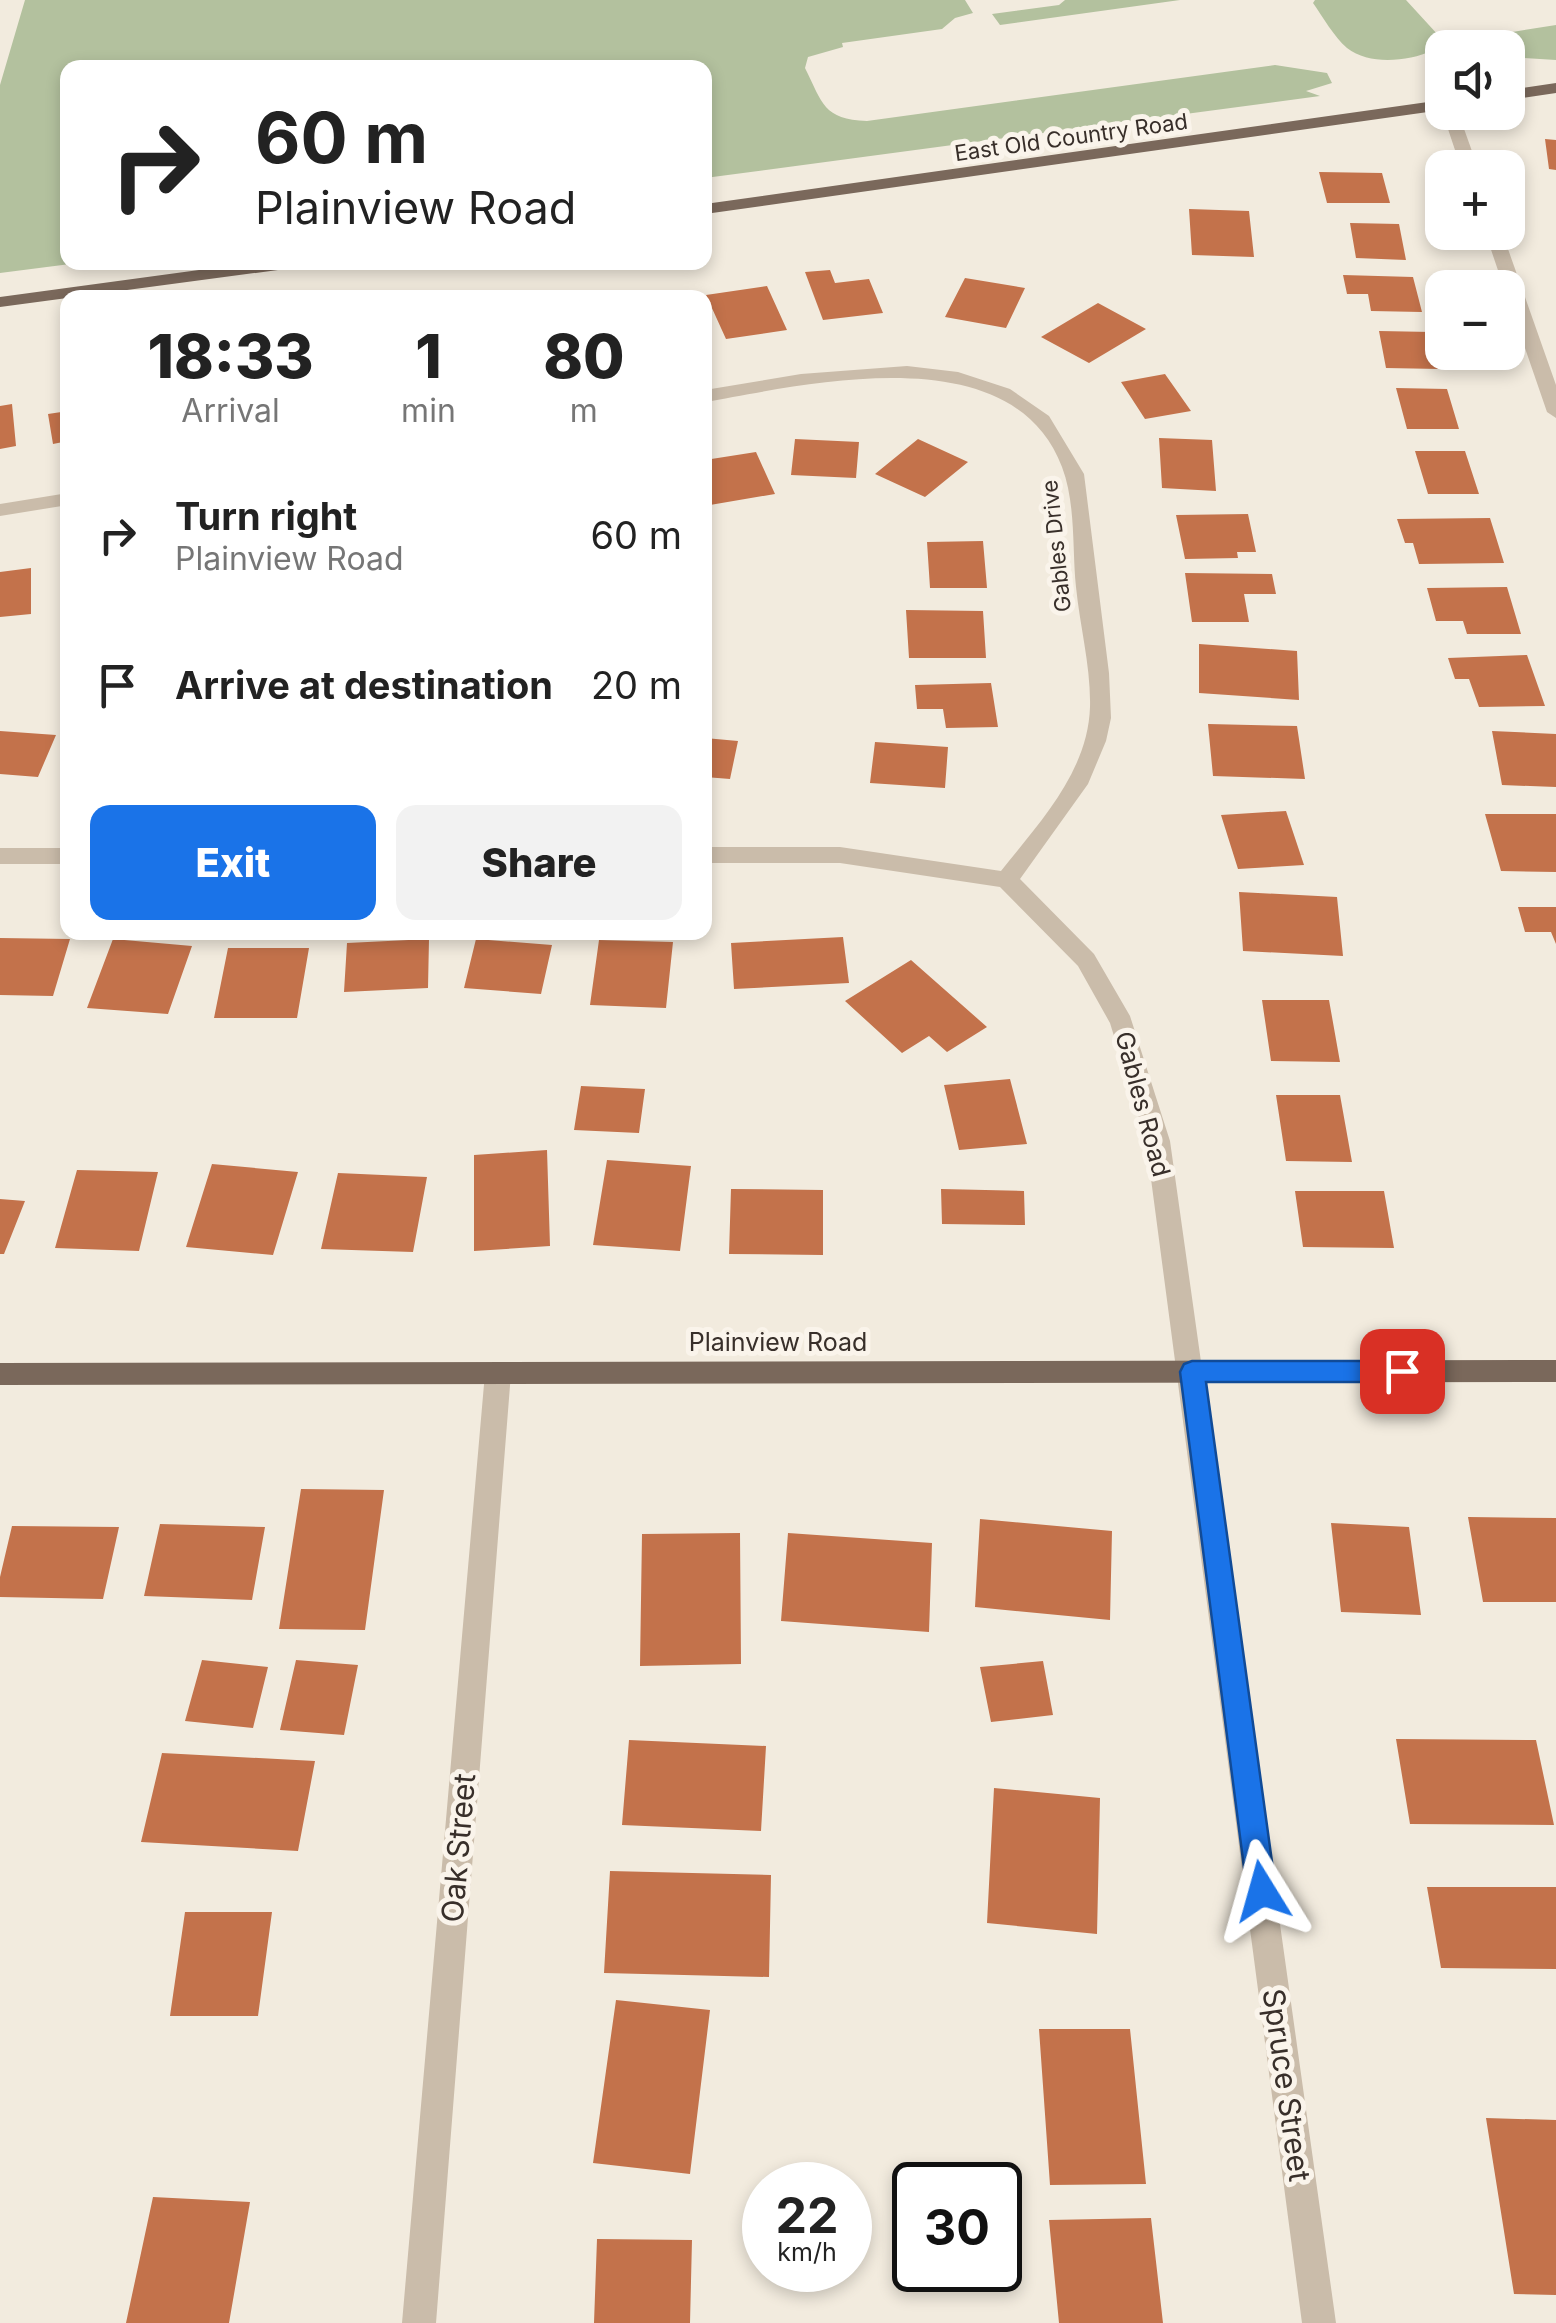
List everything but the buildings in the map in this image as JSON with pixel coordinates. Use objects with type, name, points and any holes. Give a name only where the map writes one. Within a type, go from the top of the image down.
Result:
[{"type":"main road","points":[[1525,93],[1556,88]]},
{"type":"main road","name":"East Old Country Road","points":[[712,208],[1425,107]]},
{"type":"main road","points":[[90,290],[240,270]]},
{"type":"main road","points":[[0,302],[60,294]]},
{"type":"main road","name":"Plainview Road","points":[[0,1374],[1556,1370]]},
{"type":"street","points":[[1499,250],[1556,412]]},
{"type":"street","name":"Gables Drive","points":[[712,395],[851,372],[928,372],[978,382],[1025,404],[1051,424],[1072,466],[1100,716],[1080,782],[1007,880]]},
{"type":"street","points":[[0,510],[60,500]]},
{"type":"street","points":[[712,855],[840,854],[1007,880]]},
{"type":"street","points":[[0,856],[60,856]]},
{"type":"street","name":"Gables Road","points":[[1007,880],[1086,960],[1122,1022],[1158,1141],[1192,1372]]},
{"type":"street","name":"Spruce Street","points":[[1192,1372],[1319,2323]]},
{"type":"street","name":"Oak Street","points":[[418,2323],[498,1373]]},
{"type":"green space","points":[[25,0],[965,0],[973,13],[955,18],[942,29],[842,43],[843,47],[808,57],[805,68],[826,107],[841,117],[867,121],[1275,65],[1327,73],[1332,83],[1306,91],[1320,96],[712,177],[712,60],[60,60],[60,265],[0,273],[0,85]]},
{"type":"green space","points":[[1065,0],[1180,0],[1000,25],[992,14],[1059,5]]},
{"type":"green space","points":[[1406,0],[1434,30],[1425,30],[1425,53],[1389,60],[1367,57],[1342,43],[1313,3]]},
{"type":"green space","points":[[1556,25],[1556,60],[1525,58],[1525,30]]},
{"type":"route","points":[[1262,1891],[1192,1372],[1402,1371]]}]
